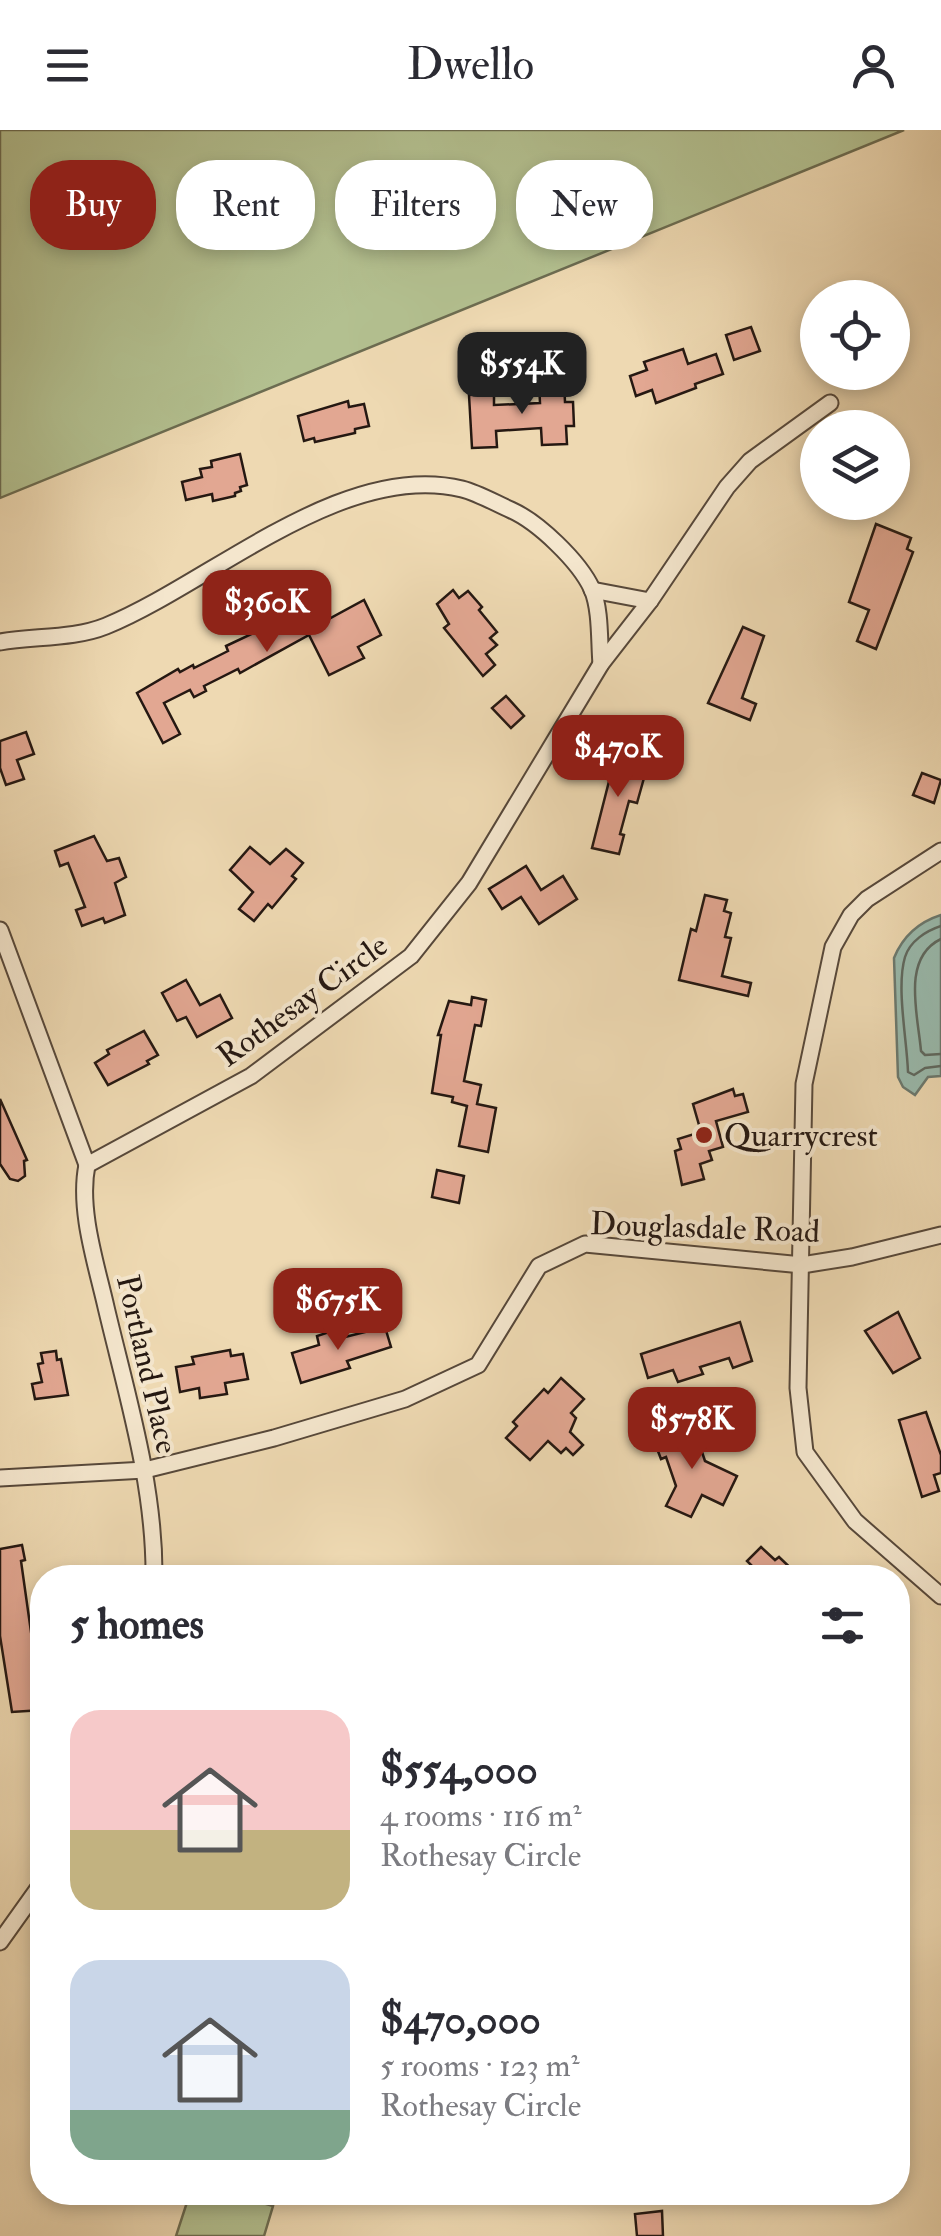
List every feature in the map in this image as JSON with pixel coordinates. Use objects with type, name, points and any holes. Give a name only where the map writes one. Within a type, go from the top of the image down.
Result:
[{"type":"street","name":"Rothesay Circle","points":[[86,1164],[251,1076],[411,956],[469,883],[601,664],[650,601],[727,487],[750,461],[830,403]]},
{"type":"street","points":[[0,642],[103,628],[315,512],[368,492],[417,485],[462,489],[528,518],[575,565],[592,590],[601,664]]},
{"type":"street","points":[[592,590],[650,601]]},
{"type":"street","points":[[905,1565],[854,1521],[804,1452],[798,1388],[804,1084],[833,947],[851,915],[867,899],[941,851]]},
{"type":"street","points":[[0,930],[86,1164]]},
{"type":"street","name":"Portland Place","points":[[86,1164],[83,1184],[95,1260],[145,1470],[153,1565]]},
{"type":"street","name":"Douglasdale Road","points":[[0,1478],[145,1470],[274,1438],[405,1399],[478,1366],[539,1266],[586,1244],[802,1265],[941,1235]]},
{"type":"street","points":[[910,1569],[941,1596]]},
{"type":"street","points":[[0,1942],[30,1900]]},
{"type":"green space","points":[[0,130],[904,130],[653,232],[653,160],[516,160],[516,250],[609,250],[0,498]]},
{"type":"green space","points":[[186,2205],[273,2206],[264,2236],[176,2236]]},
{"type":"water","points":[[941,915],[941,1076],[928,1077],[915,1095],[903,1087],[898,1077],[894,958],[913,931]]},
{"type":"building","points":[[751,327],[760,351],[734,360],[726,335]]},
{"type":"building","points":[[683,349],[688,364],[716,354],[723,374],[656,403],[652,390],[636,396],[630,376],[647,370],[644,362]]},
{"type":"building","points":[[564,381],[565,402],[573,402],[574,426],[566,426],[567,444],[542,445],[541,428],[496,431],[497,447],[472,448],[469,395],[494,393],[494,405],[540,403],[539,383]]},
{"type":"building","points":[[348,401],[349,407],[364,404],[369,426],[355,429],[355,433],[304,441],[298,416]]},
{"type":"building","points":[[240,454],[247,485],[240,487],[241,491],[213,501],[212,494],[186,500],[182,482],[202,477],[200,469],[212,467],[211,461]]},
{"type":"building","points":[[876,524],[911,538],[907,549],[913,552],[876,649],[857,641],[869,610],[849,602]]},
{"type":"building","points":[[453,590],[459,598],[468,591],[497,632],[490,638],[497,645],[486,654],[495,665],[483,676],[444,628],[449,624],[437,604]]},
{"type":"building","points":[[312,595],[325,621],[364,600],[381,635],[358,647],[364,658],[329,675],[309,635],[240,673],[238,669],[204,686],[206,691],[194,697],[190,690],[164,703],[180,734],[163,743],[137,693],[178,669],[180,672],[193,665],[194,668],[228,651],[226,646],[298,612],[294,604]]},
{"type":"building","points":[[743,627],[764,636],[742,698],[756,704],[750,720],[708,703]]},
{"type":"building","points":[[506,696],[524,716],[511,728],[492,708]]},
{"type":"building","points":[[26,732],[34,754],[17,760],[24,779],[6,785],[0,768],[0,741]]},
{"type":"building","points":[[618,746],[642,753],[636,776],[644,778],[637,803],[629,801],[619,854],[592,848]]},
{"type":"building","points":[[922,773],[941,780],[934,803],[913,795]]},
{"type":"building","points":[[94,836],[107,861],[119,858],[126,877],[115,883],[125,915],[82,926],[76,910],[85,907],[68,863],[60,866],[55,851]]},
{"type":"building","points":[[250,847],[270,864],[286,849],[303,863],[292,876],[296,879],[272,908],[268,904],[254,921],[239,909],[253,892],[230,870]]},
{"type":"building","points":[[526,866],[541,890],[563,876],[577,899],[539,924],[521,897],[502,909],[489,889]]},
{"type":"building","points":[[705,895],[727,900],[724,911],[731,913],[725,937],[731,938],[722,976],[751,983],[748,996],[679,980],[691,929],[696,931]]},
{"type":"building","points":[[186,980],[200,1005],[220,995],[232,1018],[197,1037],[186,1017],[177,1021],[162,993]]},
{"type":"building","points":[[472,997],[486,1000],[481,1026],[475,1025],[464,1081],[481,1085],[477,1104],[496,1108],[488,1152],[459,1146],[467,1106],[452,1102],[453,1097],[432,1093],[438,1035],[449,1001],[471,1005]]},
{"type":"building","points":[[144,1031],[158,1055],[147,1061],[149,1064],[108,1085],[95,1063],[109,1054],[107,1050]]},
{"type":"building","name":"Quarrycrest","points":[[733,1089],[735,1096],[743,1094],[748,1112],[716,1121],[723,1147],[709,1151],[712,1160],[700,1164],[704,1179],[682,1185],[675,1151],[681,1149],[678,1139],[701,1132],[693,1104]]},
{"type":"building","points":[[0,1099],[27,1160],[25,1176],[18,1181],[10,1179],[0,1164]]},
{"type":"building","points":[[437,1170],[464,1176],[459,1203],[432,1197]]},
{"type":"building","points":[[898,1312],[920,1358],[893,1373],[865,1331]]},
{"type":"building","points":[[740,1322],[752,1361],[733,1368],[729,1358],[700,1367],[703,1374],[678,1382],[673,1370],[648,1378],[641,1354]]},
{"type":"building","points":[[385,1327],[391,1347],[347,1361],[350,1368],[301,1383],[292,1353],[319,1345],[317,1336],[338,1329],[341,1338]]},
{"type":"building","points":[[230,1350],[231,1356],[243,1354],[248,1379],[225,1383],[227,1394],[200,1398],[199,1388],[180,1392],[176,1367],[194,1364],[192,1357]]},
{"type":"building","points":[[56,1351],[68,1395],[35,1399],[32,1384],[42,1382],[38,1364],[43,1363],[41,1353]]},
{"type":"building","points":[[561,1378],[584,1399],[571,1413],[576,1418],[570,1432],[583,1445],[573,1455],[566,1448],[561,1453],[548,1441],[530,1460],[506,1438],[517,1426],[513,1422],[544,1389],[548,1393]]},
{"type":"building","points":[[926,1412],[941,1455],[941,1473],[934,1475],[939,1491],[922,1497],[899,1420]]},
{"type":"building","points":[[693,1425],[705,1461],[737,1476],[723,1505],[702,1495],[691,1517],[666,1506],[676,1486],[666,1457],[661,1459],[653,1438]]},
{"type":"building","points":[[22,1545],[25,1560],[21,1561],[30,1625],[30,1711],[12,1712],[0,1636],[0,1549]]},
{"type":"building","points":[[761,1547],[787,1565],[751,1565],[747,1561]]},
{"type":"building","points":[[662,2211],[663,2236],[637,2236],[635,2214]]},
{"type":"place","name":"Quarrycrest","points":[[704,1135]]}]
